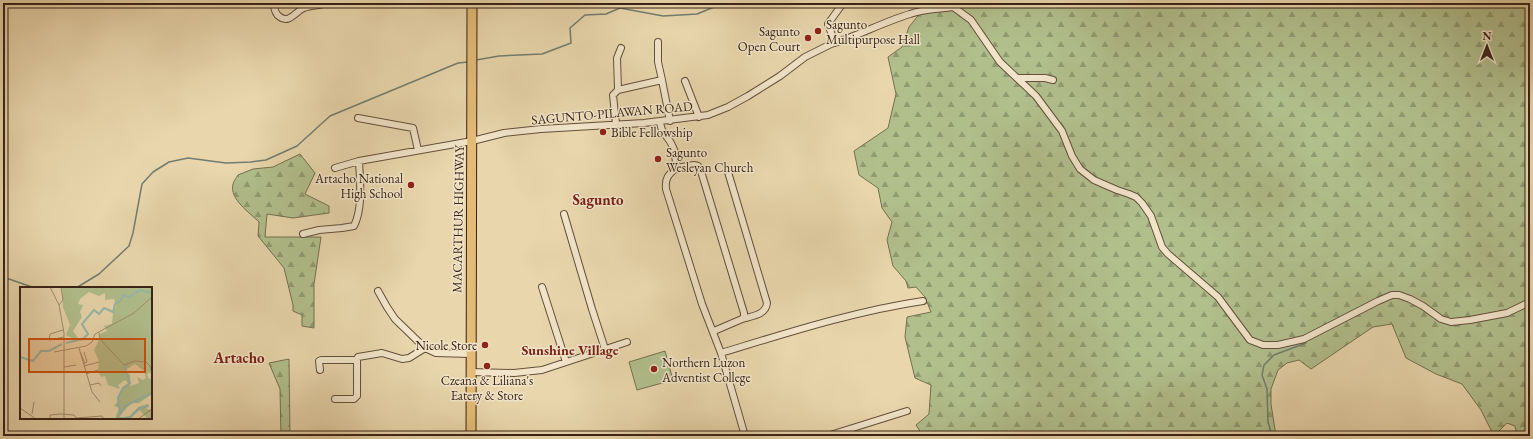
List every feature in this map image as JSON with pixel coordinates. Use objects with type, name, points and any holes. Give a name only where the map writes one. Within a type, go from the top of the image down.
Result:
[{"type":"highway","name":"MACARTHUR HIGHWAY","points":[[471,436],[472,3]]},
{"type":"street","points":[[274,3],[275,12],[280,18],[284,19],[290,18],[303,8],[326,3]]},
{"type":"street","points":[[831,44],[833,38],[828,24],[843,3]]},
{"type":"street","points":[[951,5],[971,20],[996,57],[1036,96],[1062,131],[1072,156],[1080,169],[1094,180],[1129,194],[1142,203],[1150,216],[1162,246],[1168,254],[1218,297],[1246,336],[1258,344],[1274,346],[1304,339],[1392,295],[1399,295],[1410,299],[1441,319],[1451,322],[1507,314],[1530,302]]},
{"type":"street","name":"SAGUNTO-PILAWAN ROAD","points":[[335,168],[359,161],[472,141],[504,133],[541,129],[660,122],[699,117],[718,112],[735,104],[780,76],[805,57],[831,44],[912,13],[951,5]]},
{"type":"street","points":[[658,42],[658,62],[670,120]]},
{"type":"street","points":[[618,90],[617,58],[621,48]]},
{"type":"street","points":[[1017,78],[1045,78],[1053,80]]},
{"type":"street","points":[[616,124],[613,95],[618,90],[662,80]]},
{"type":"street","points":[[685,80],[699,117]]},
{"type":"street","points":[[358,118],[413,128],[418,150]]},
{"type":"street","points":[[660,122],[661,131],[673,146],[676,168]]},
{"type":"street","points":[[303,234],[319,230],[354,226],[357,220],[360,196],[359,161]]},
{"type":"street","points":[[742,319],[744,317],[744,313],[700,168],[694,165],[676,168],[667,176],[665,182],[666,189],[696,286],[722,353],[745,436]]},
{"type":"street","points":[[714,331],[742,319],[760,314],[764,310],[767,303],[728,172]]},
{"type":"street","points":[[564,214],[605,349]]},
{"type":"street","points":[[542,287],[566,362]]},
{"type":"street","points":[[378,292],[396,319],[425,348],[436,353],[470,354]]},
{"type":"street","points":[[722,353],[860,314],[902,304],[923,301]]},
{"type":"street","points":[[470,372],[514,373],[548,369],[627,342]]},
{"type":"street","points":[[320,370],[319,361],[321,360],[356,360],[358,357],[364,355],[382,353],[402,359],[409,358],[425,348]]},
{"type":"street","points":[[335,399],[354,399],[357,396],[356,360]]},
{"type":"street","points":[[827,436],[907,410]]},
{"type":"green space","points":[[928,3],[1530,3],[1530,436],[1517,436],[1515,426],[1507,423],[1494,436],[1481,410],[1462,384],[1436,374],[1406,358],[1392,324],[1373,327],[1311,369],[1299,360],[1287,363],[1278,370],[1271,389],[1271,404],[1276,436],[923,436],[916,425],[929,414],[931,385],[915,378],[905,337],[907,317],[931,312],[925,297],[916,287],[908,288],[906,281],[893,266],[887,240],[892,222],[882,208],[878,188],[859,175],[854,151],[888,128],[896,94],[888,57],[902,47],[909,27]]},
{"type":"green space","points":[[300,154],[315,173],[305,194],[329,206],[329,213],[293,218],[267,214],[265,237],[321,237],[314,284],[314,328],[302,326],[302,315],[293,311],[293,305],[284,268],[258,236],[259,222],[241,205],[234,195],[233,190],[234,181],[238,175],[253,169],[273,167]]},
{"type":"green space","points":[[665,351],[673,380],[637,390],[629,362]]},
{"type":"green space","points":[[289,359],[290,436],[281,436],[280,389],[269,363]]},
{"type":"waterway","points":[[476,60],[499,56],[542,54],[571,43],[570,28],[585,15],[606,14],[620,8],[663,16],[697,14],[722,3]]},
{"type":"waterway","points":[[78,287],[99,274],[129,246],[133,233],[142,184],[153,172],[169,162],[188,158],[226,163],[266,160],[297,146],[330,116],[458,63],[468,62]]},
{"type":"waterway","points":[[3,277],[32,287]]},
{"type":"waterway","points":[[1272,436],[1268,422],[1267,389],[1262,375],[1264,365],[1274,355],[1306,343]]},
{"type":"place","name":"Sagunto Multipurpose Hall","points":[[818,31]]},
{"type":"place","name":"Sagunto Open Court","points":[[808,38]]},
{"type":"place","name":"Bible Fellowship","points":[[603,132]]},
{"type":"place","name":"Sagunto Wesleyan Church","points":[[658,159]]},
{"type":"place","name":"Artacho National High School","points":[[411,185]]},
{"type":"place","name":"Nicole Store","points":[[485,345]]},
{"type":"place","name":"Czeana & Liliana's Eatery & Store","points":[[487,366]]},
{"type":"place","name":"Northern Luzon Adventist College","points":[[654,369]]},
{"type":"district","name":"Sagunto","points":[[598,199]]},
{"type":"district","name":"Sunshine Village","points":[[570,350]]},
{"type":"district","name":"Artacho","points":[[239,357]]}]
